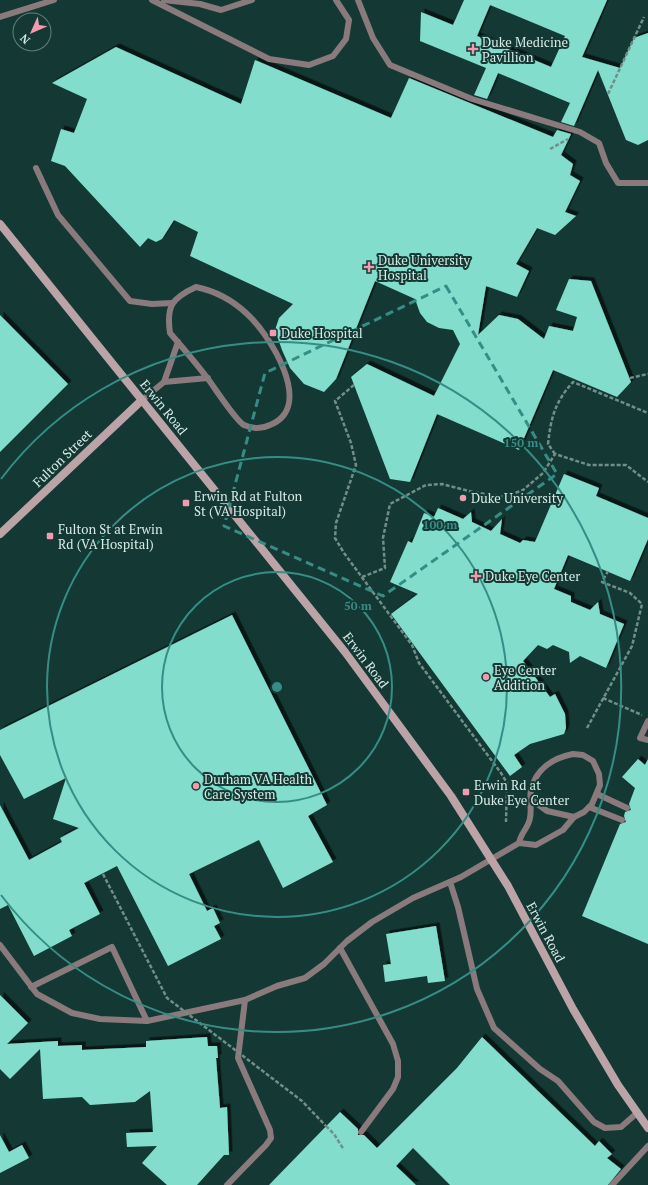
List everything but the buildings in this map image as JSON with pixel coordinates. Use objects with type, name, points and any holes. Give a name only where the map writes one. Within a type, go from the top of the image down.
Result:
[{"type":"main road","name":"Erwin Road","points":[[0,224],[364,677],[451,796],[508,886],[573,1009],[618,1085],[648,1128]]},
{"type":"main road","name":"Fulton Street","points":[[0,534],[142,400]]},
{"type":"lane","points":[[0,17],[54,0]]},
{"type":"lane","points":[[152,0],[269,59],[309,65],[332,56],[346,39],[349,20],[336,0]]},
{"type":"lane","points":[[164,0],[200,4],[221,10],[252,0]]},
{"type":"lane","points":[[358,0],[374,38],[390,65],[472,99],[580,132],[598,143],[606,163],[618,183],[648,183]]},
{"type":"lane","points":[[36,168],[58,215],[130,301],[152,304],[172,303]]},
{"type":"lane","points":[[196,287],[213,290],[246,313],[264,332],[279,355],[287,375],[289,390],[288,406],[278,422],[262,429],[243,424],[208,378],[170,333],[168,318],[172,303],[179,295],[196,287]]},
{"type":"lane","points":[[142,400],[164,382],[178,342]]},
{"type":"lane","points":[[164,382],[208,378]]},
{"type":"lane","points":[[648,721],[640,738],[648,740]]},
{"type":"lane","points":[[0,945],[37,994],[72,1013],[100,1019],[147,1021],[245,1000],[277,986],[305,978],[324,964],[340,948],[372,922],[413,898],[450,882],[518,843],[536,845],[563,830],[574,818],[589,807],[597,794],[600,785],[599,774],[593,761],[583,755],[573,754],[551,761],[541,771],[533,786],[530,819],[527,827],[521,833],[518,843]]},
{"type":"lane","points":[[597,794],[627,808]]},
{"type":"lane","points":[[531,799],[547,811],[574,818]]},
{"type":"lane","points":[[589,807],[622,820]]},
{"type":"lane","points":[[450,882],[477,989],[494,1028],[540,1069],[558,1081],[594,1122],[605,1128],[621,1127],[637,1113]]},
{"type":"lane","points":[[31,987],[112,947],[147,1021]]},
{"type":"lane","points":[[340,948],[393,1044],[398,1061],[398,1077],[393,1089],[361,1132]]},
{"type":"lane","points":[[227,1185],[271,1138],[270,1130],[238,1058],[245,1000]]},
{"type":"lane","points":[[612,1185],[648,1146]]},
{"type":"path","points":[[608,94],[644,17]]},
{"type":"path","points":[[550,148],[580,132]]},
{"type":"path","points":[[630,378],[648,374]]},
{"type":"path","points":[[648,413],[573,382],[560,396],[550,424],[548,444],[555,454],[589,465],[626,465],[648,482]]},
{"type":"path","points":[[354,385],[335,401],[351,443],[356,465],[338,516],[335,538],[412,645],[419,663],[501,773],[507,784],[506,822]]},
{"type":"path","points":[[362,577],[385,568],[383,538],[390,504],[426,485],[442,484],[473,492],[504,497],[523,490],[543,473],[555,454]]},
{"type":"path","points":[[587,728],[632,646],[642,604],[630,593],[602,582],[608,571]]},
{"type":"path","points":[[603,698],[648,717]]},
{"type":"path","points":[[103,874],[166,998],[302,1100],[334,1134],[344,1150]]},
{"type":"highlighted area","points":[[446,286],[557,474],[383,596],[224,526],[265,373]]},
{"type":"place","name":"Duke Medicine Pavillion","points":[[473,49]]},
{"type":"place","name":"Duke University Hospital","points":[[369,267]]},
{"type":"place","name":"Duke Hospital","points":[[273,333]]},
{"type":"place","name":"Duke University","points":[[463,498]]},
{"type":"place","name":"Erwin Rd at Fulton St (VA Hospital)","points":[[186,503]]},
{"type":"place","name":"Fulton St at Erwin Rd (VA Hospital)","points":[[50,536]]},
{"type":"place","name":"Duke Eye Center","points":[[476,576]]},
{"type":"place","name":"Eye Center Addition","points":[[486,677]]},
{"type":"place","name":"Durham VA Health Care System","points":[[196,786]]},
{"type":"place","name":"Erwin Rd at Duke Eye Center","points":[[466,792]]}]
